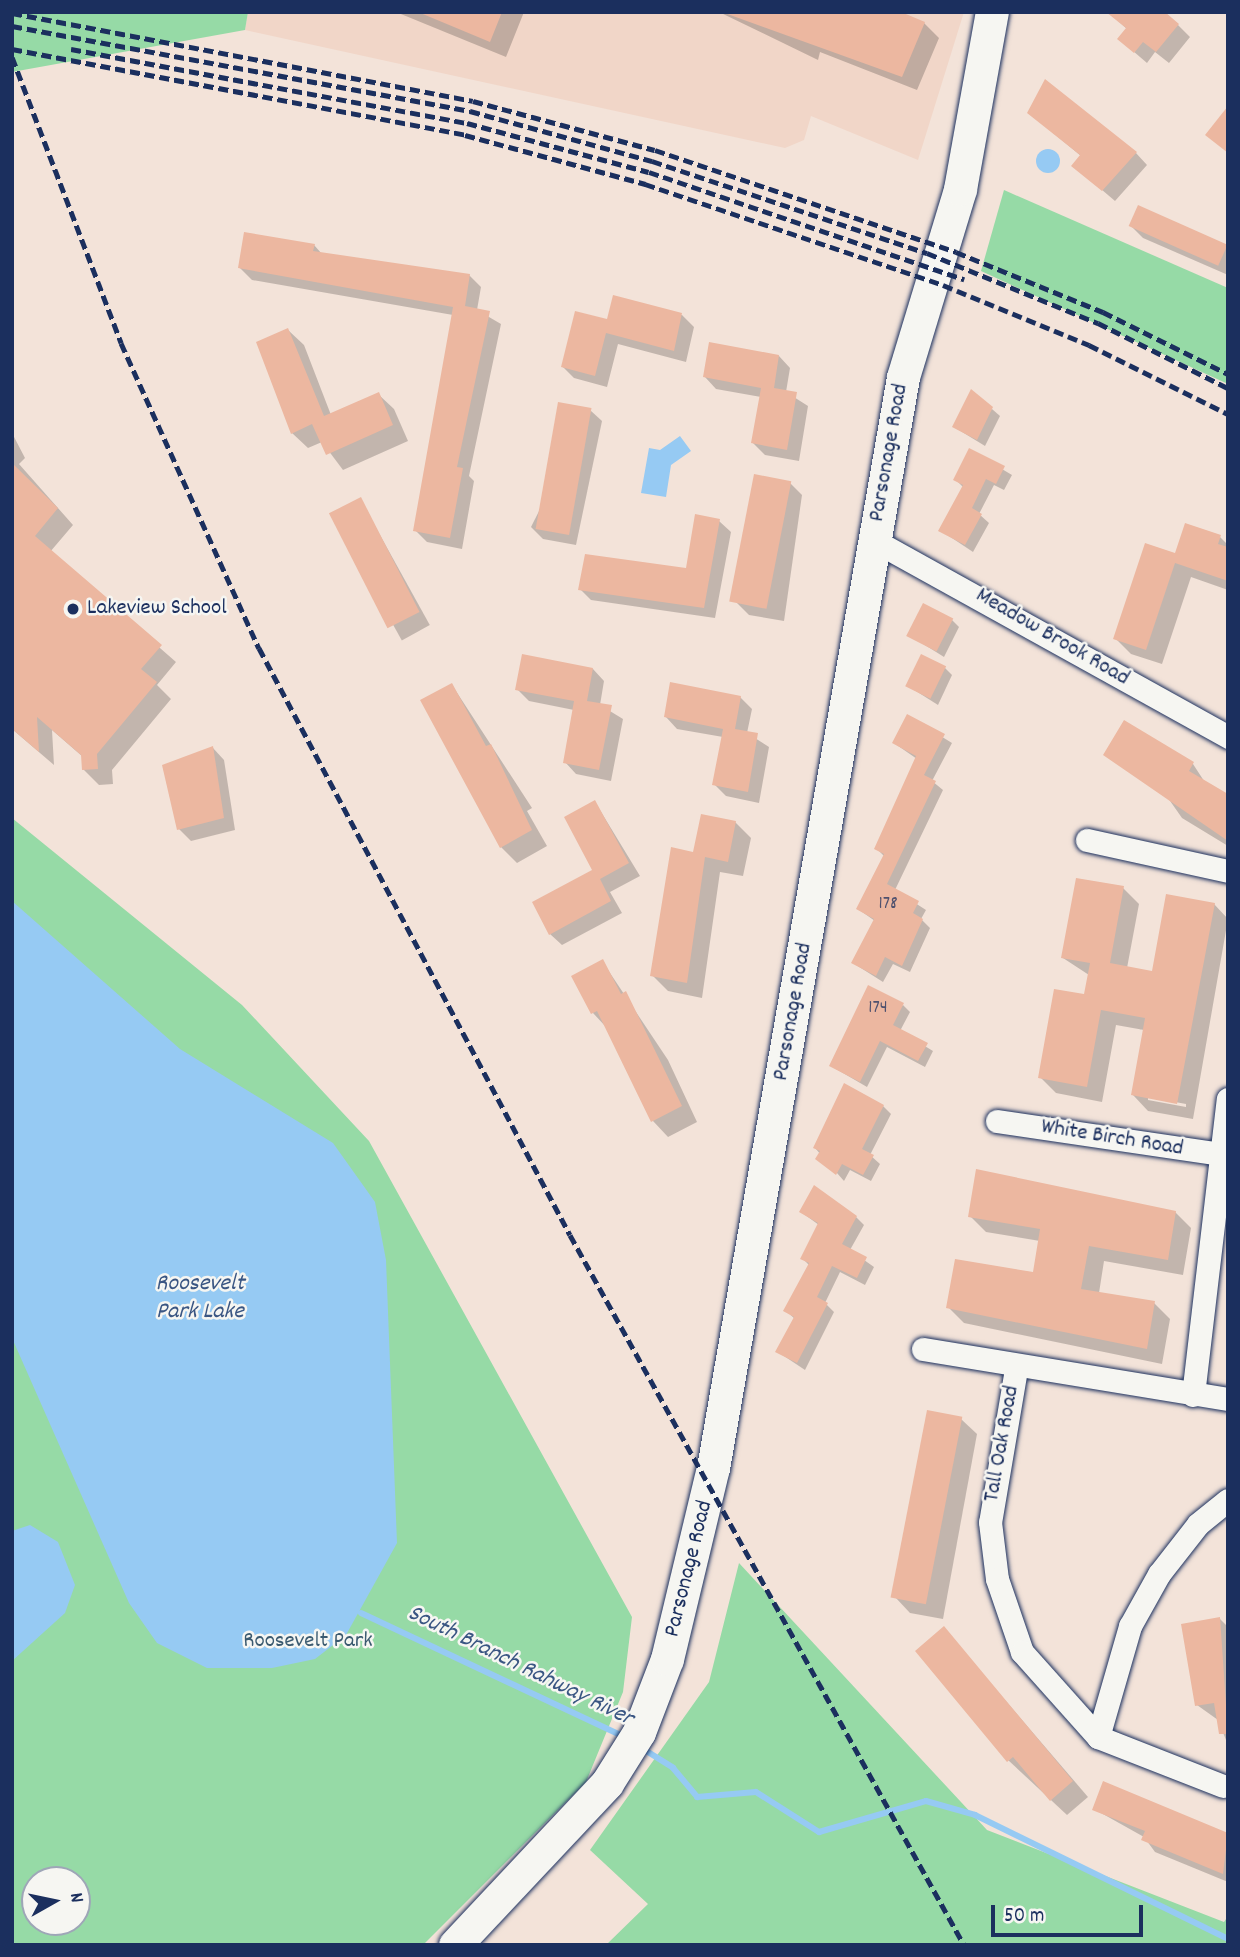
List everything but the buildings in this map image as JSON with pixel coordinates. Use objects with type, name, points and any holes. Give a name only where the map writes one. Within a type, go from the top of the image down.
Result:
[{"type":"street","name":"Parsonage Road","points":[[455,1945],[580,1814],[632,1743],[667,1659],[711,1480],[903,377],[960,189],[992,12]]},
{"type":"street","name":"Meadow Brook Road","points":[[875,541],[1228,737]]},
{"type":"street","points":[[1087,841],[1228,870]]},
{"type":"street","points":[[1194,1395],[1228,1099]]},
{"type":"street","name":"White Birch Road","points":[[996,1121],[1223,1155]]},
{"type":"street","name":"Tall Oak Road","points":[[923,1349],[1016,1369],[1228,1399]]},
{"type":"street","name":"Tall Oak Road","points":[[1016,1369],[991,1491],[997,1579],[1022,1652],[1098,1737],[1223,1786]]},
{"type":"street","points":[[1098,1737],[1130,1626],[1159,1574],[1198,1524],[1228,1500]]},
{"type":"shaded area","points":[[248,12],[964,12],[918,160],[811,116],[804,140],[785,148],[245,30]]},
{"type":"green space","points":[[12,12],[248,12],[245,30],[12,72]]},
{"type":"green space","points":[[1004,190],[1228,288],[1228,384],[981,271]]},
{"type":"green space","name":"Roosevelt Park","points":[[12,818],[242,1005],[369,1141],[632,1617],[623,1692],[586,1782],[423,1945],[12,1945]]},
{"type":"green space","points":[[739,1563],[987,1830],[1224,1922],[1228,1916],[1228,1945],[606,1945],[648,1904],[590,1850],[709,1682]]},
{"type":"water","points":[[1043,149],[1053,149],[1060,156],[1060,166],[1053,173],[1043,173],[1036,166],[1036,156]]},
{"type":"water","points":[[680,436],[691,451],[671,465],[666,497],[641,493],[649,448],[660,450]]},
{"type":"water","name":"Roosevelt Park Lake","points":[[12,901],[180,1049],[333,1143],[375,1202],[386,1260],[397,1543],[346,1635],[315,1659],[272,1668],[207,1668],[157,1643],[129,1603],[12,1338]]},
{"type":"water","points":[[30,1525],[58,1542],[75,1585],[65,1613],[12,1661],[12,1531]]},
{"type":"waterway","name":"South Branch Rahway River","points":[[361,1613],[625,1737]]},
{"type":"waterway","name":"South Branch Rahway River","points":[[640,1747],[673,1768],[697,1797],[756,1792],[819,1832],[926,1801],[975,1815],[1228,1939]]},
{"type":"railway","points":[[12,13],[473,101],[655,150],[956,252],[1103,312],[1228,374]]},
{"type":"railway","points":[[12,26],[470,111],[652,161],[927,253],[1098,323],[1228,388]]},
{"type":"railway","points":[[12,49],[465,135],[645,184],[943,285],[1089,345],[1228,414]]},
{"type":"railway","points":[[71,49],[467,123],[649,172],[964,279]]},
{"type":"railway","points":[[12,57],[121,343],[259,648],[570,1235],[964,1945]]},
{"type":"place","name":"Lakeview School","points":[[73,609]]}]
